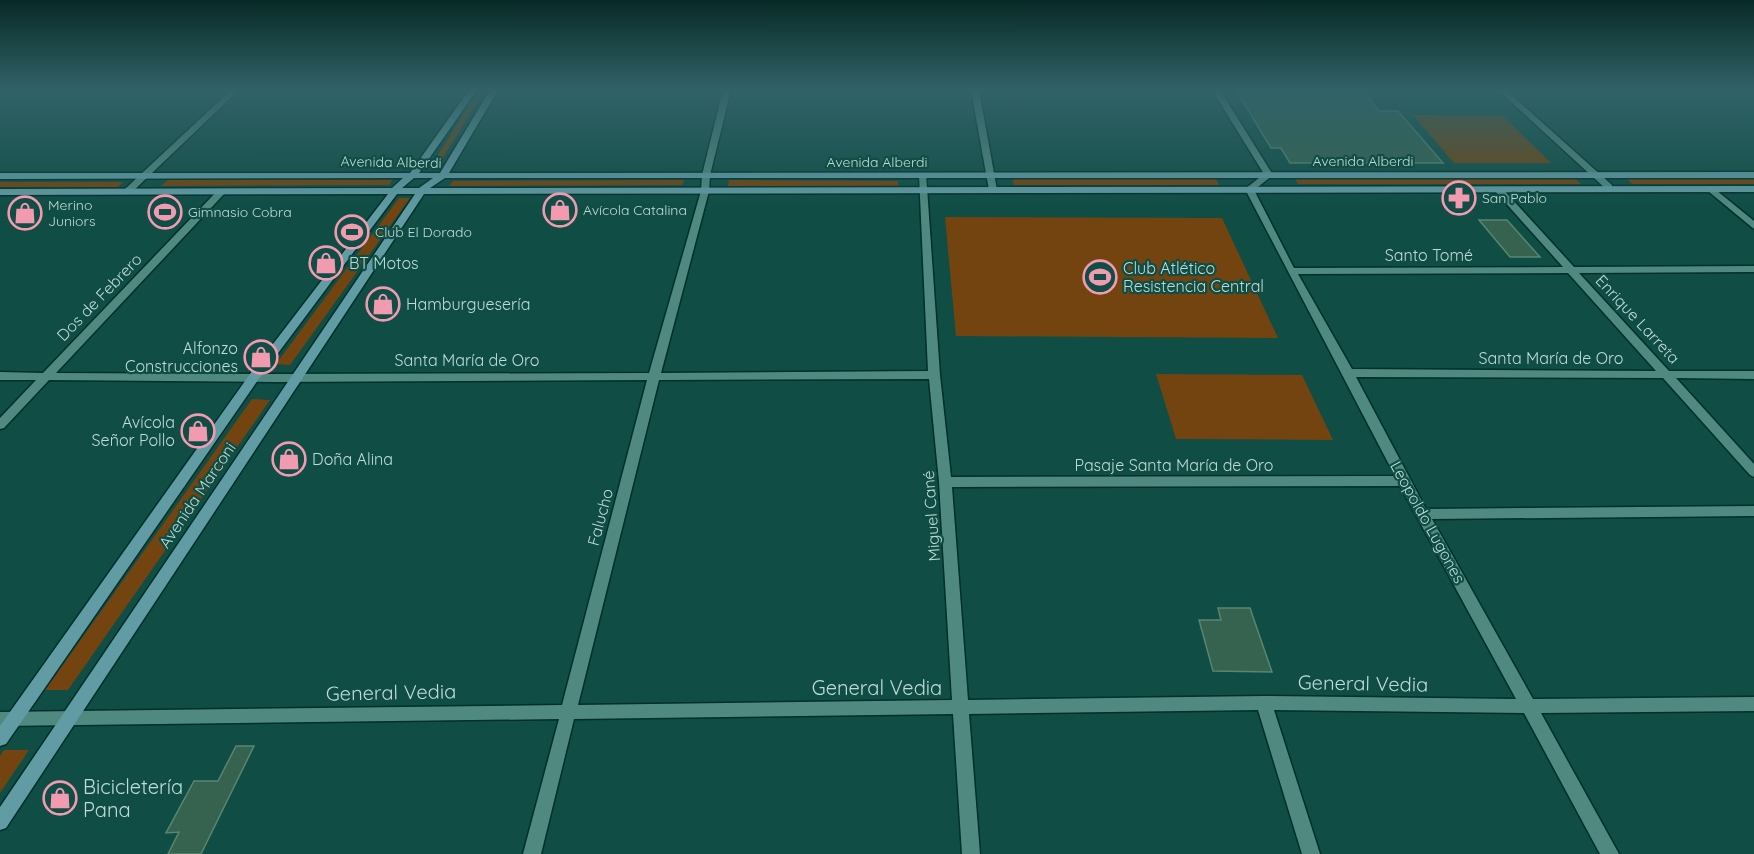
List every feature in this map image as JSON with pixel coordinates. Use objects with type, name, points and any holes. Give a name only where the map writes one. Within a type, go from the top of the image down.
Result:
[{"type":"main road","name":"Avenida Marconi","points":[[0,739],[7,719],[254,377],[395,190],[414,174],[445,130]]},
{"type":"main road","points":[[423,189],[442,176],[470,130]]},
{"type":"main road","name":"Avenida Alberdi","points":[[0,176],[1754,175]]},
{"type":"main road","name":"Avenida Alberdi","points":[[0,192],[423,189],[924,191],[1754,189]]},
{"type":"main road","name":"Avenida Marconi","points":[[0,822],[423,189]]},
{"type":"street","points":[[128,191],[192,130]]},
{"type":"street","name":"Falucho","points":[[532,854],[654,376],[705,190],[706,176],[717,130]]},
{"type":"street","points":[[983,130],[993,190]]},
{"type":"street","points":[[1241,130],[1269,175],[1249,189]]},
{"type":"street","points":[[1546,130],[1610,188]]},
{"type":"street","name":"Miguel Cané","points":[[923,175],[934,375],[945,482],[971,854]]},
{"type":"street","name":"Leopoldo Lugones","points":[[1249,189],[1404,481],[1610,854]]},
{"type":"street","name":"Enrique Larreta","points":[[1498,189],[1754,472]]},
{"type":"street","points":[[1711,189],[1754,226]]},
{"type":"street","name":"Dos de Febrero","points":[[0,425],[222,191]]},
{"type":"street","name":"Santo Tomé","points":[[1291,271],[1754,268]]},
{"type":"street","name":"Santa María de Oro","points":[[1348,373],[1754,375]]},
{"type":"street","name":"Santa María de Oro","points":[[0,376],[934,375]]},
{"type":"street","name":"Pasaje Santa María de Oro","points":[[945,482],[1404,481]]},
{"type":"street","points":[[1423,514],[1754,511]]},
{"type":"street","points":[[1264,702],[1311,854]]},
{"type":"street","name":"General Vedia","points":[[7,719],[567,710],[960,708],[1264,702],[1529,706],[1754,704]]},
{"type":"shaded area","points":[[454,130],[460,130],[436,169],[429,169]]},
{"type":"shaded area","points":[[1426,130],[1517,130],[1551,163],[1454,163]]},
{"type":"shaded area","points":[[393,179],[389,185],[161,186],[168,180]]},
{"type":"shaded area","points":[[1012,179],[1216,179],[1219,185],[1014,185]]},
{"type":"shaded area","points":[[1295,179],[1576,179],[1581,184],[1298,184]]},
{"type":"shaded area","points":[[1627,179],[1754,179],[1754,184],[1632,184]]},
{"type":"shaded area","points":[[684,180],[682,185],[449,186],[453,181]]},
{"type":"shaded area","points":[[729,180],[898,181],[898,187],[728,186]]},
{"type":"shaded area","points":[[0,182],[123,182],[118,187],[0,187]]},
{"type":"shaded area","points":[[399,198],[410,198],[290,365],[276,364]]},
{"type":"shaded area","name":"Club Atlético Resistencia Central","points":[[945,217],[1222,218],[1278,338],[956,336]]},
{"type":"shaded area","points":[[1156,374],[1302,375],[1333,440],[1176,439]]},
{"type":"shaded area","points":[[252,399],[270,400],[68,690],[45,690]]},
{"type":"shaded area","points":[[4,750],[29,750],[0,793],[0,756]]},
{"type":"building","points":[[1260,130],[1414,130],[1443,163],[1290,163],[1281,148],[1271,148]]},
{"type":"building","points":[[1479,220],[1507,220],[1540,257],[1510,257]]},
{"type":"building","points":[[1218,608],[1250,608],[1272,672],[1213,671],[1199,620],[1221,620]]},
{"type":"building","points":[[236,746],[254,746],[201,854],[168,854],[179,832],[166,833],[194,781],[218,781]]},
{"type":"place","name":"San Pablo","points":[[1459,198]]},
{"type":"place","name":"Avícola Catalina","points":[[560,210]]},
{"type":"place","name":"Gimnasio Cobra","points":[[165,212]]},
{"type":"place","name":"Merino Juniors","points":[[25,213]]},
{"type":"place","name":"Club El Dorado","points":[[352,232]]},
{"type":"place","name":"BT Motos","points":[[326,263]]},
{"type":"place","name":"Club Atlético Resistencia Central","points":[[1100,277]]},
{"type":"place","name":"Hamburguesería","points":[[383,304]]},
{"type":"place","name":"Alfonzo Construcciones","points":[[261,357]]},
{"type":"place","name":"Avícola Señor Pollo","points":[[198,431]]},
{"type":"place","name":"Doña Alina","points":[[289,459]]},
{"type":"place","name":"Bicicletería Pana","points":[[60,798]]}]
